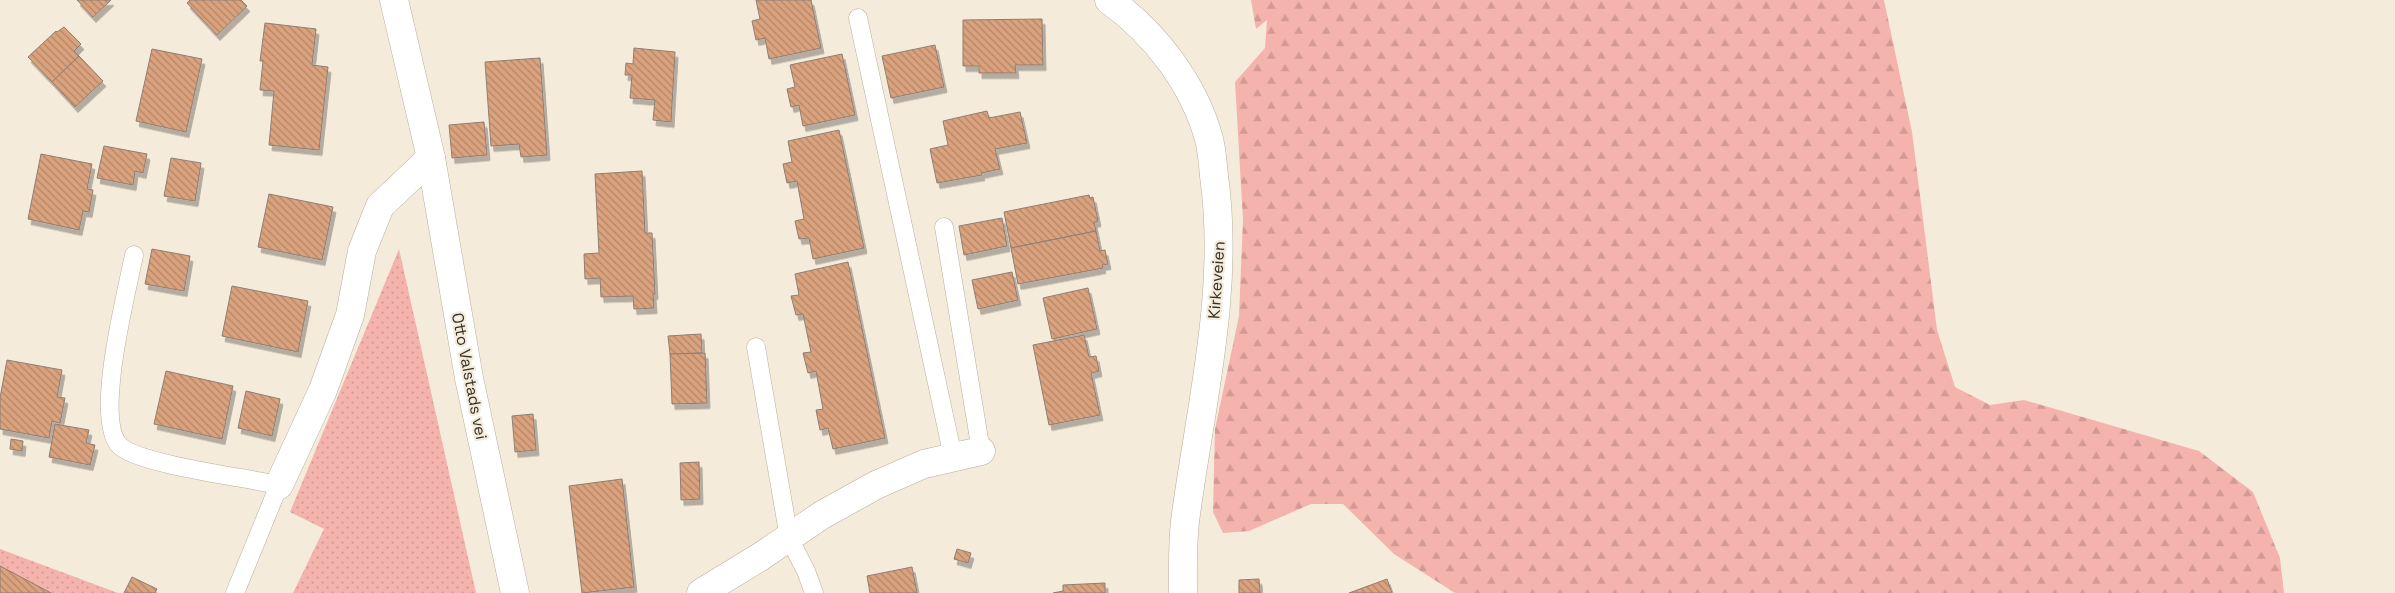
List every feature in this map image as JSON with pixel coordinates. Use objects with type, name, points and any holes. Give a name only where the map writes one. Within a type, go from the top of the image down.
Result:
[{"type":"street","name":"Otto Valstads vei","points":[[394,0],[431,158],[469,378],[515,593]]},
{"type":"street","name":"Kirkeveien","points":[[1120,3],[1174,67],[1197,104],[1210,141],[1220,225],[1213,328],[1186,516],[1183,593]]},
{"type":"street","points":[[279,485],[324,390],[350,315],[362,251],[380,206],[431,158]]},
{"type":"street","points":[[701,593],[822,515],[876,485],[924,464],[981,451]]},
{"type":"lane","points":[[858,18],[953,457]]},
{"type":"lane","points":[[944,227],[981,451]]},
{"type":"lane","points":[[134,255],[109,385],[111,427],[119,445],[135,455],[160,462],[279,485],[234,593]]},
{"type":"lane","points":[[756,347],[788,538],[806,571],[814,593]]},
{"type":"green space","points":[[1251,0],[1884,0],[1912,132],[1937,330],[1955,387],[1990,405],[2024,400],[2199,451],[2253,492],[2280,558],[2284,593],[1455,593],[1394,554],[1343,504],[1311,504],[1249,531],[1223,533],[1213,512],[1215,429],[1239,316],[1243,220],[1235,82],[1265,48],[1267,20],[1256,29]]},
{"type":"green space","points":[[399,249],[476,593],[293,593],[324,529],[290,512]]},
{"type":"green space","points":[[0,549],[118,593],[0,593]]},
{"type":"building","points":[[77,0],[111,0],[93,17]]},
{"type":"building","points":[[190,0],[241,0],[247,6],[217,35],[187,3]]},
{"type":"building","points":[[756,0],[811,0],[821,48],[769,59],[765,38],[756,40],[752,21],[760,19]]},
{"type":"building","points":[[1042,19],[1043,65],[1015,65],[1016,73],[979,73],[979,66],[963,66],[963,20]]},
{"type":"building","points":[[265,23],[316,29],[312,65],[328,67],[319,150],[269,145],[274,91],[260,90],[263,61],[260,61]]},
{"type":"building","points":[[64,27],[81,44],[74,51],[79,56],[52,82],[28,57],[56,31]]},
{"type":"building","points":[[935,45],[944,87],[891,98],[882,56]]},
{"type":"building","points":[[634,48],[675,52],[671,122],[653,120],[655,100],[630,98],[632,75],[625,75],[626,63],[633,64]]},
{"type":"building","points":[[152,49],[202,59],[186,132],[136,121]]},
{"type":"building","points":[[842,54],[855,115],[803,126],[799,105],[791,107],[787,89],[795,87],[790,65]]},
{"type":"building","points":[[79,56],[103,81],[75,107],[52,82]]},
{"type":"building","points":[[540,58],[547,155],[521,157],[519,144],[491,146],[485,62]]},
{"type":"building","points":[[987,111],[989,118],[1020,112],[1027,143],[995,149],[1000,169],[981,173],[982,175],[937,183],[930,149],[948,145],[943,121]]},
{"type":"building","points":[[484,122],[487,155],[452,158],[449,125]]},
{"type":"building","points":[[839,130],[864,248],[813,259],[809,238],[799,239],[795,221],[804,219],[797,181],[787,183],[783,164],[792,162],[788,141]]},
{"type":"building","points":[[104,146],[147,154],[143,173],[135,171],[133,185],[97,178]]},
{"type":"building","points":[[41,154],[92,164],[87,189],[93,190],[89,212],[83,211],[79,230],[28,219]]},
{"type":"building","points":[[171,158],[201,163],[195,201],[164,196]]},
{"type":"building","points":[[642,171],[645,233],[652,233],[655,294],[653,294],[654,308],[634,309],[633,296],[601,297],[600,278],[585,279],[584,254],[599,253],[595,174]]},
{"type":"building","points":[[269,194],[333,207],[322,260],[258,247]]},
{"type":"building","points":[[1089,195],[1090,198],[1093,197],[1098,221],[1094,222],[1096,231],[1011,248],[1004,212]]},
{"type":"building","points":[[1002,218],[1007,246],[964,255],[959,226]]},
{"type":"building","points":[[1096,231],[1100,251],[1105,250],[1108,264],[1102,265],[1103,268],[1018,284],[1011,248]]},
{"type":"building","points":[[152,249],[190,256],[184,291],[145,284]]},
{"type":"building","points":[[848,262],[885,438],[833,449],[828,428],[820,430],[816,410],[823,409],[816,371],[808,373],[803,353],[811,352],[803,314],[796,315],[791,296],[799,295],[795,274]]},
{"type":"building","points":[[1012,272],[1018,300],[978,309],[972,280]]},
{"type":"building","points":[[232,286],[308,301],[298,352],[222,336]]},
{"type":"building","points":[[1088,288],[1097,329],[1052,339],[1043,298]]},
{"type":"building","points":[[701,334],[702,353],[670,354],[668,336]]},
{"type":"building","points":[[1084,335],[1089,357],[1096,356],[1099,371],[1091,373],[1100,415],[1049,425],[1033,345]]},
{"type":"building","points":[[705,353],[707,403],[672,404],[670,354]]},
{"type":"building","points":[[7,360],[62,370],[57,397],[65,398],[60,423],[52,421],[49,438],[0,429],[0,398]]},
{"type":"building","points":[[166,371],[233,386],[222,439],[154,424]]},
{"type":"building","points":[[246,391],[280,399],[272,436],[238,428]]},
{"type":"building","points":[[533,414],[536,450],[515,452],[512,416]]},
{"type":"building","points":[[55,424],[89,430],[86,443],[95,445],[90,465],[49,457]]},
{"type":"building","points":[[11,439],[23,441],[22,451],[10,449]]},
{"type":"building","points":[[699,462],[700,499],[681,500],[680,463]]},
{"type":"building","points":[[622,479],[634,587],[582,593],[569,486]]},
{"type":"building","points":[[957,549],[971,553],[968,563],[954,559]]},
{"type":"building","points":[[0,566],[51,593],[0,593]]},
{"type":"building","points":[[912,567],[917,593],[870,593],[867,576]]},
{"type":"building","points":[[132,577],[157,589],[155,593],[124,593]]},
{"type":"building","points":[[1259,579],[1260,593],[1239,593],[1239,580]]},
{"type":"building","points":[[1387,579],[1392,593],[1349,593]]},
{"type":"building","points":[[1105,583],[1105,593],[1053,593],[1063,591],[1063,585]]}]
